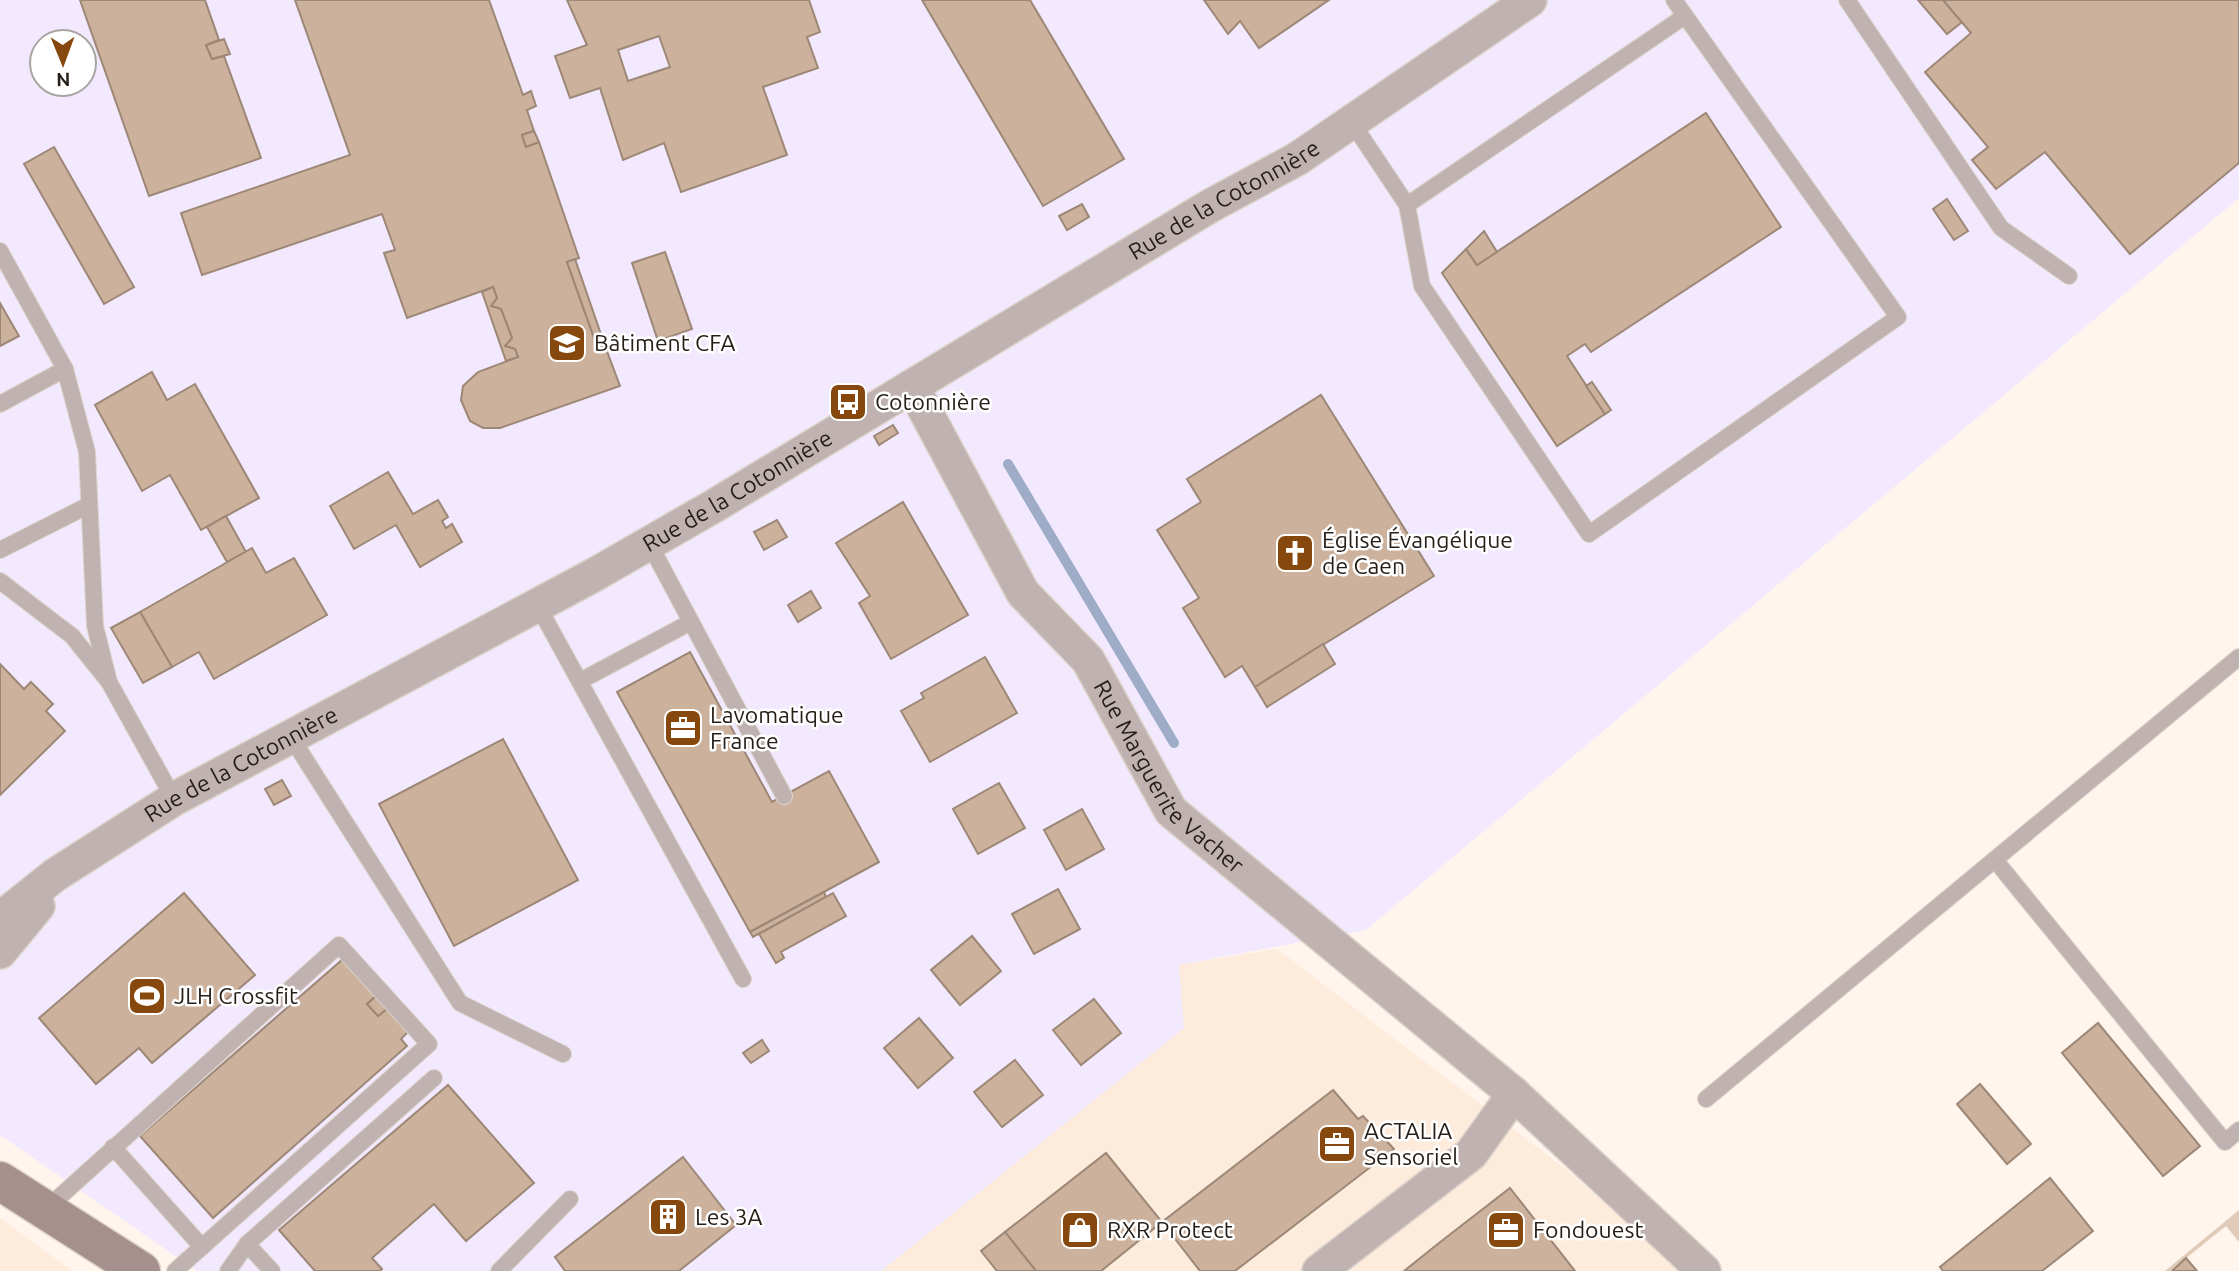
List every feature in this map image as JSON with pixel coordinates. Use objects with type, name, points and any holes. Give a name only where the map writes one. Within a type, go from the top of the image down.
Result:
[{"type":"street","name":"Rue de la Cotonnière","points":[[0,919],[55,875],[72,867],[174,799],[538,606],[649,543],[1210,206],[1297,159],[1530,0]]},
{"type":"street","name":"Rue Marguerite Vacher","points":[[912,386],[1023,593],[1088,660],[1171,811],[1514,1094],[1704,1271]]},
{"type":"street","name":"Rue de la Cotonnière","points":[[0,952],[72,867]]},
{"type":"street","points":[[1319,1271],[1471,1154],[1514,1094]]},
{"type":"street","points":[[0,1181],[141,1271]]},
{"type":"lane","points":[[1351,121],[1407,205],[1422,286],[1589,534],[1898,317],[1674,0]]},
{"type":"lane","points":[[1847,0],[2001,228],[2069,276]]},
{"type":"lane","points":[[1407,205],[1685,16]]},
{"type":"lane","points":[[0,251],[65,369],[86,452],[95,626],[109,682]]},
{"type":"lane","points":[[0,404],[65,369]]},
{"type":"lane","points":[[0,550],[89,505]]},
{"type":"lane","points":[[649,543],[784,796]]},
{"type":"lane","points":[[0,581],[72,636],[109,682],[174,799]]},
{"type":"lane","points":[[538,606],[743,979]]},
{"type":"lane","points":[[580,681],[691,622]]},
{"type":"lane","points":[[1706,1099],[2239,657]]},
{"type":"lane","points":[[291,737],[460,1003],[563,1054]]},
{"type":"lane","points":[[1995,860],[2225,1142],[2239,1130]]},
{"type":"lane","points":[[45,1210],[339,945],[429,1044],[175,1271]]},
{"type":"lane","points":[[228,1271],[247,1244],[434,1078]]},
{"type":"lane","points":[[113,1147],[202,1247]]},
{"type":"lane","points":[[499,1271],[570,1199]]},
{"type":"lane","points":[[247,1244],[272,1271]]},
{"type":"shaded area","points":[[0,0],[2239,0],[2239,198],[1366,930],[1179,965],[1184,1028],[881,1271],[197,1271],[0,1135]]},
{"type":"shaded area","points":[[1277,949],[1563,1167],[1682,1271],[881,1271],[1184,1028],[1178,965]]},
{"type":"shaded area","points":[[2239,1210],[2239,1242],[2226,1226],[2170,1271],[2165,1271]]},
{"type":"shaded area","points":[[0,1218],[72,1271],[0,1271]]},
{"type":"building","points":[[80,0],[205,0],[219,40],[206,45],[212,59],[224,56],[261,158],[149,196],[98,51],[98,28],[90,28]]},
{"type":"building","points":[[295,0],[489,0],[523,95],[531,91],[536,106],[527,110],[534,131],[522,135],[526,147],[539,142],[579,258],[567,262],[598,349],[605,346],[620,386],[500,428],[483,428],[470,421],[461,400],[463,386],[478,372],[518,357],[515,349],[505,346],[512,338],[501,309],[491,306],[497,298],[493,287],[407,318],[384,253],[395,250],[382,214],[202,275],[181,213],[350,155]]},
{"type":"building","points":[[567,0],[809,0],[820,32],[807,37],[818,68],[763,87],[787,155],[681,192],[664,143],[623,160],[600,88],[570,98],[555,56],[587,45]],"holes":[[[659,36],[670,67],[628,81],[618,50]]]},
{"type":"building","points":[[922,0],[1030,0],[1124,159],[1043,206]]},
{"type":"building","points":[[1204,0],[1329,0],[1259,48],[1240,21],[1228,34]]},
{"type":"building","points":[[1918,0],[1943,0],[1962,22],[1947,34]]},
{"type":"building","points":[[1943,0],[2239,0],[2239,163],[2130,254],[2045,152],[1996,189],[1972,160],[1988,147],[1925,72],[1971,33]]},
{"type":"building","points":[[224,39],[230,54],[212,59],[206,45]]},
{"type":"building","points":[[1706,113],[1781,227],[1591,352],[1585,344],[1567,356],[1605,414],[1557,446],[1442,273],[1466,249],[1477,265]]},
{"type":"building","points":[[534,131],[539,142],[526,147],[522,135]]},
{"type":"building","points":[[54,147],[134,287],[104,304],[24,164]]},
{"type":"building","points":[[1947,199],[1968,231],[1954,240],[1933,209]]},
{"type":"building","points":[[1082,204],[1089,217],[1067,230],[1059,216]]},
{"type":"building","points":[[1484,231],[1497,252],[1477,265],[1466,249]]},
{"type":"building","points":[[665,252],[692,329],[658,341],[632,263]]},
{"type":"building","points":[[575,259],[605,346],[598,349],[567,262]]},
{"type":"building","points":[[493,287],[497,298],[491,306],[501,309],[512,338],[505,346],[515,349],[518,357],[506,361],[482,292]]},
{"type":"building","points":[[0,303],[19,336],[0,346]]},
{"type":"building","points":[[152,372],[167,400],[195,384],[259,498],[201,530],[170,475],[142,491],[95,405]]},
{"type":"building","points":[[1592,382],[1611,410],[1605,414],[1586,386]]},
{"type":"building","name":"Église Évangélique de Caen","points":[[1321,395],[1434,576],[1255,687],[1242,666],[1225,677],[1183,608],[1199,598],[1157,530],[1201,502],[1187,479]]},
{"type":"building","points":[[893,425],[898,433],[879,445],[874,436]]},
{"type":"building","points":[[388,472],[413,514],[438,500],[448,517],[442,521],[446,528],[452,524],[462,542],[420,567],[396,525],[354,549],[330,506]]},
{"type":"building","points":[[903,502],[968,615],[891,659],[859,603],[870,596],[836,543]]},
{"type":"building","points":[[226,516],[246,552],[227,562],[207,527]]},
{"type":"building","points":[[777,520],[787,537],[764,550],[754,532]]},
{"type":"building","points":[[252,548],[266,573],[294,558],[327,615],[214,679],[199,652],[172,667],[140,612]]},
{"type":"building","points":[[811,591],[821,608],[798,622],[788,605]]},
{"type":"building","points":[[140,612],[172,667],[143,683],[111,628]]},
{"type":"building","points":[[1323,644],[1335,664],[1267,707],[1255,687]]},
{"type":"building","points":[[690,652],[772,802],[829,771],[879,862],[750,932],[617,692]]},
{"type":"building","points":[[985,657],[1017,713],[930,762],[901,711],[924,698],[921,693]]},
{"type":"building","points":[[0,664],[24,689],[31,682],[53,704],[46,711],[65,731],[0,795]]},
{"type":"building","points":[[503,739],[578,880],[454,946],[379,804]]},
{"type":"building","points":[[282,780],[291,796],[274,805],[265,789]]},
{"type":"building","points":[[999,783],[1025,828],[978,854],[953,809]]},
{"type":"building","points":[[1082,809],[1104,849],[1066,870],[1044,830]]},
{"type":"building","points":[[1058,889],[1080,929],[1034,954],[1012,914]]},
{"type":"building","points":[[824,892],[826,897],[753,937],[750,932]]},
{"type":"building","name":"JLH Crossfit","points":[[184,893],[255,975],[152,1063],[139,1048],[96,1084],[39,1018]]},
{"type":"building","points":[[833,893],[846,916],[781,952],[784,958],[776,963],[759,934]]},
{"type":"building","points":[[972,936],[1001,971],[960,1005],[931,970]]},
{"type":"building","points":[[343,959],[376,996],[367,1004],[378,1016],[387,1009],[408,1032],[401,1039],[407,1046],[213,1218],[140,1136]]},
{"type":"building","points":[[376,996],[387,1009],[378,1016],[367,1004]]},
{"type":"building","points":[[1094,999],[1121,1033],[1081,1065],[1053,1030]]},
{"type":"building","points":[[919,1018],[953,1058],[918,1088],[884,1048]]},
{"type":"building","points":[[2098,1023],[2200,1146],[2163,1176],[2062,1053]]},
{"type":"building","points":[[762,1040],[769,1051],[751,1063],[743,1053]]},
{"type":"building","points":[[1015,1060],[1043,1095],[1002,1127],[974,1092]]},
{"type":"building","points":[[1980,1084],[2031,1144],[2007,1164],[1957,1104]]},
{"type":"building","points":[[448,1085],[534,1183],[466,1241],[434,1204],[372,1258],[382,1269],[380,1271],[315,1271],[279,1230]]},
{"type":"building","points":[[1333,1090],[1358,1119],[1363,1116],[1394,1149],[1235,1271],[1200,1271],[1162,1222]]},
{"type":"building","points":[[1106,1153],[1162,1222],[1101,1271],[1036,1271],[1005,1232]]},
{"type":"building","name":"Les 3A","points":[[683,1157],[736,1225],[679,1271],[565,1271],[555,1257]]},
{"type":"building","points":[[2050,1178],[2093,1231],[2042,1271],[1943,1271],[1940,1267]]},
{"type":"building","points":[[1510,1188],[1575,1271],[1404,1271],[1439,1243]]},
{"type":"building","points":[[1005,1232],[1036,1271],[997,1271],[981,1251]]},
{"type":"building","points":[[2186,1258],[2197,1271],[2172,1271]]},
{"type":"waterway","points":[[1008,464],[1174,743]]},
{"type":"place","name":"Bâtiment CFA","points":[[567,343]]},
{"type":"place","name":"Cotonnière","points":[[848,402]]},
{"type":"place","name":"Église Évangélique de Caen","points":[[1295,553]]},
{"type":"place","name":"Lavomatique France","points":[[683,728]]},
{"type":"place","name":"JLH Crossfit","points":[[147,996]]},
{"type":"place","name":"ACTALIA Sensoriel","points":[[1337,1144]]},
{"type":"place","name":"Les 3A","points":[[668,1217]]},
{"type":"place","name":"RXR Protect","points":[[1080,1230]]},
{"type":"place","name":"Fondouest","points":[[1506,1230]]}]
